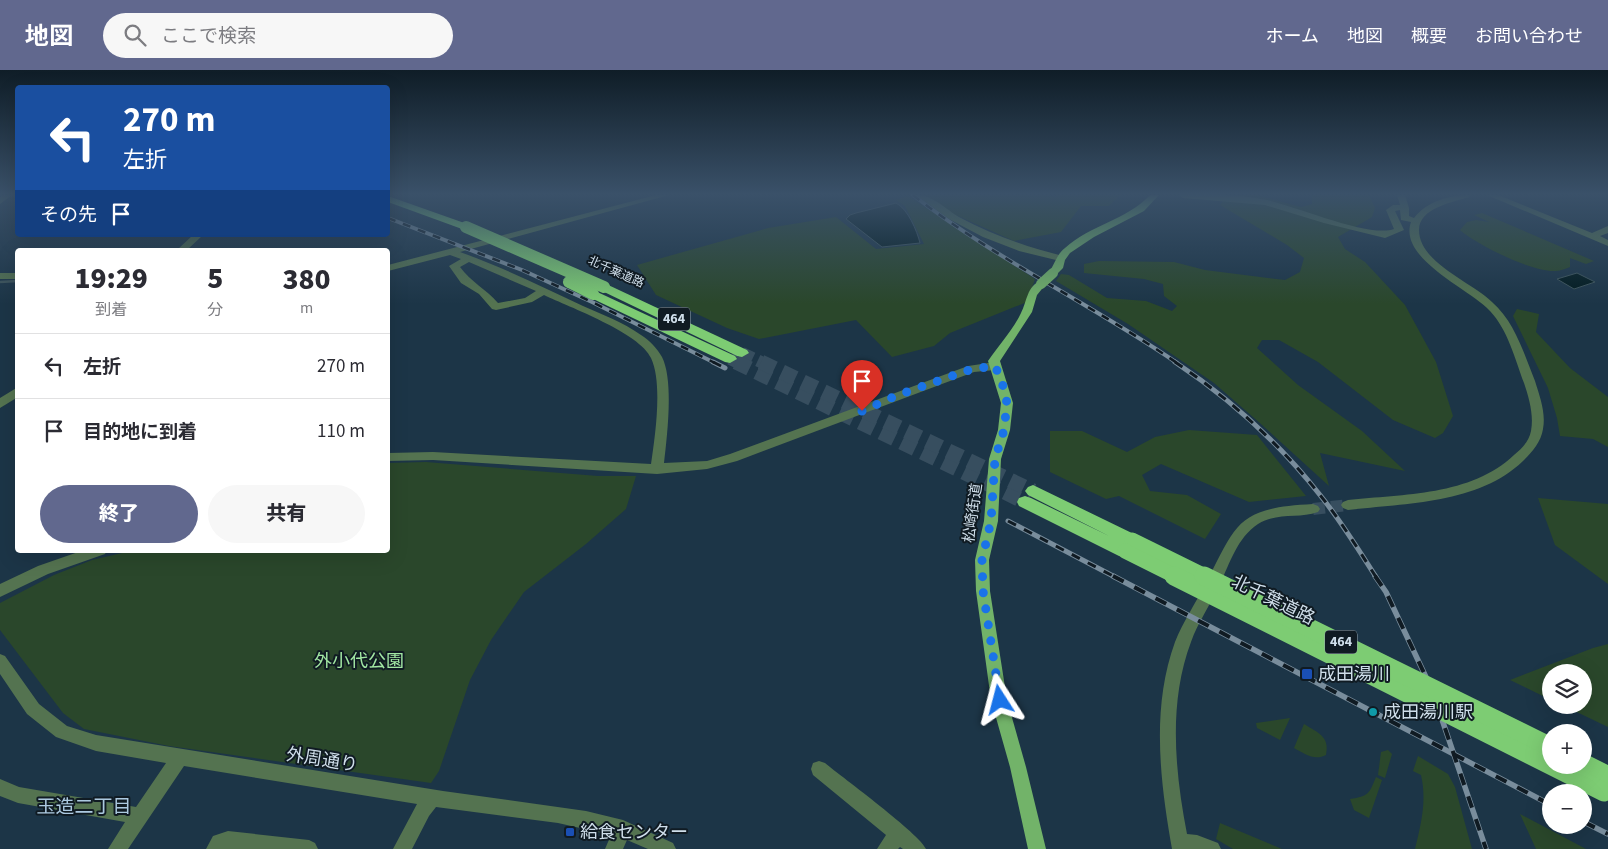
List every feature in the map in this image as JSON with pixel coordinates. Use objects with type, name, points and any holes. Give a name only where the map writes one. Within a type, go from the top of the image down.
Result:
[{"type":"highway","name":"北千葉道路","points":[[463,231],[742,352]]},
{"type":"highway","name":"北千葉道路","points":[[599,290],[730,359]]},
{"type":"highway","name":"北千葉道路","points":[[1029,497],[1542,742]]},
{"type":"highway","name":"北千葉道路","points":[[1129,545],[1607,784]]},
{"type":"highway","points":[[1592,770],[1607,784]]},
{"type":"main road","points":[[995,366],[995,357],[1019,326],[1027,312],[1032,295],[1058,268],[1057,263],[1060,258],[1095,231]]},
{"type":"main road","name":"松崎街道","points":[[995,366],[1002,382],[1007,403],[1004,430],[995,459],[991,521],[982,560],[983,591],[1000,700],[1037,849]]},
{"type":"street","points":[[390,268],[529,231]]},
{"type":"street","points":[[981,231],[1005,243],[1060,258]]},
{"type":"street","points":[[1370,231],[1385,235],[1395,231]]},
{"type":"street","points":[[1348,505],[1435,494],[1481,484],[1498,476],[1514,465],[1533,442],[1537,431],[1538,416],[1534,395],[1504,322],[1488,303],[1441,270],[1426,256],[1415,238],[1414,231]]},
{"type":"street","points":[[1578,231],[1608,243]]},
{"type":"street","points":[[1592,237],[1603,231]]},
{"type":"street","points":[[184,248],[196,237]]},
{"type":"street","points":[[452,252],[544,291],[635,335],[651,350],[656,358],[661,376],[660,448],[656,469]]},
{"type":"street","points":[[469,258],[454,266],[465,281],[482,292],[496,307],[528,300],[544,291]]},
{"type":"street","points":[[0,276],[15,276]]},
{"type":"street","points":[[390,457],[432,456],[656,469],[707,465],[733,458],[972,369],[995,366]]},
{"type":"street","points":[[0,404],[15,393]]},
{"type":"street","points":[[1212,849],[1197,844],[1181,846],[1171,776],[1168,722],[1174,671],[1183,641],[1230,549],[1242,531],[1254,520],[1270,514],[1313,509]]},
{"type":"street","points":[[0,591],[44,570],[92,553]]},
{"type":"street","name":"外周通り","points":[[0,661],[33,709],[62,732],[96,743],[433,798],[591,820],[650,839],[667,849]]},
{"type":"street","points":[[117,849],[180,758]]},
{"type":"street","points":[[820,769],[917,849]]},
{"type":"street","points":[[0,787],[18,795],[140,816]]},
{"type":"street","points":[[402,849],[422,810],[433,798]]},
{"type":"street","points":[[614,849],[622,829]]},
{"type":"street","points":[[886,849],[899,834]]},
{"type":"street","points":[[215,849],[220,842],[228,840],[309,849]]},
{"type":"green space","points":[[756,231],[854,231],[876,249],[924,244],[918,231],[962,231],[1035,279],[1027,302],[950,333],[934,346],[892,357],[856,320],[759,339],[727,328],[656,295],[637,265]]},
{"type":"green space","points":[[992,231],[1061,231],[1061,232],[1014,241]]},
{"type":"green space","points":[[1264,231],[1348,231],[1338,237],[1345,249],[1365,262],[1405,305],[1436,362],[1453,416],[1443,433],[1435,438],[1393,420],[1318,362],[1279,340],[1262,340],[1257,348],[1298,385],[1362,431],[1405,471],[1320,453],[1329,486],[1214,383],[1128,324],[1056,281],[1061,274],[1069,275],[1107,298],[1146,301],[1172,311],[1177,306],[1164,296],[1163,284],[1144,279],[1084,273],[1084,264],[1099,261],[1174,262],[1205,270],[1285,280],[1300,272],[1304,258]]},
{"type":"green space","points":[[1462,231],[1525,231],[1594,261],[1586,264],[1570,258],[1570,267],[1555,271],[1545,270],[1519,262],[1491,250]]},
{"type":"green space","points":[[1517,309],[1539,314],[1536,332],[1570,368],[1608,397],[1608,447],[1593,439],[1560,436],[1548,388],[1513,316]]},
{"type":"green space","points":[[1189,430],[1257,435],[1306,496],[1249,502],[1161,464],[1142,475],[1150,491],[1187,495],[1221,514],[1205,539],[1119,496],[1106,499],[1050,472],[1050,431],[1082,431],[1127,452],[1155,437]]},
{"type":"green space","name":"外小代公園","points":[[426,462],[598,476],[636,476],[626,509],[586,544],[524,592],[491,640],[470,680],[439,771],[431,783],[169,746],[84,729],[63,713],[0,630],[0,603],[54,575],[92,560],[122,553],[390,553],[390,463]]},
{"type":"green space","points":[[1538,498],[1608,504],[1608,584],[1555,545]]},
{"type":"green space","points":[[1608,644],[1608,727],[1581,714],[1592,714],[1592,664],[1552,664]]},
{"type":"green space","points":[[1542,668],[1542,696],[1510,680]]},
{"type":"green space","points":[[1290,718],[1280,740],[1257,728],[1256,723]]},
{"type":"green space","points":[[1304,724],[1322,736],[1326,743],[1326,755],[1314,757],[1294,748]]},
{"type":"green space","points":[[1388,750],[1392,754],[1385,778],[1378,775],[1381,752]]},
{"type":"green space","points":[[1418,756],[1448,774],[1455,787],[1472,849],[1415,849],[1423,803],[1421,775],[1413,771]]},
{"type":"green space","points":[[1376,777],[1382,780],[1369,818],[1354,810],[1350,799],[1361,797],[1368,793]]},
{"type":"green space","points":[[1520,814],[1542,826],[1542,834],[1558,834],[1586,849],[1536,849]]},
{"type":"green space","points":[[1220,823],[1282,849],[1233,849],[1216,839]]},
{"type":"shaded area","points":[[862,231],[916,231],[920,243],[882,247]]},
{"type":"shaded area","points":[[1577,273],[1595,282],[1574,289],[1557,279]]},
{"type":"waterway","points":[[0,282],[15,281]]},
{"type":"tunnel","points":[[742,353],[763,363]]},
{"type":"tunnel","points":[[730,359],[736,362]]},
{"type":"tunnel","points":[[736,362],[1025,502]]},
{"type":"tunnel","points":[[761,362],[1033,491]]},
{"type":"tunnel","points":[[1313,509],[1348,505]]},
{"type":"railway","points":[[422,231],[522,270],[592,302],[715,363]]},
{"type":"railway","points":[[964,231],[1177,363]]},
{"type":"railway","points":[[1175,362],[1234,406],[1288,458],[1335,515],[1376,577]]},
{"type":"railway","points":[[715,363],[725,368]]},
{"type":"railway","points":[[1008,521],[1115,577]]},
{"type":"railway","points":[[1113,576],[1454,754]]},
{"type":"railway","points":[[1375,576],[1386,592],[1432,690],[1454,754]]},
{"type":"railway","points":[[1454,754],[1542,800]]},
{"type":"railway","points":[[1454,754],[1486,849]]},
{"type":"railway","points":[[1592,826],[1608,834]]},
{"type":"place","name":"成田湯川","points":[[1307,674]]},
{"type":"place","name":"成田湯川駅","points":[[1373,712]]},
{"type":"place","name":"給食センター","points":[[570,832]]},
{"type":"district","name":"玉造二丁目","points":[[84,807]]},
{"type":"route","points":[[862,411],[898,395],[972,369],[995,366],[1002,382],[1007,403],[1004,430],[995,459],[991,521],[982,560],[983,591],[1000,700]]}]
